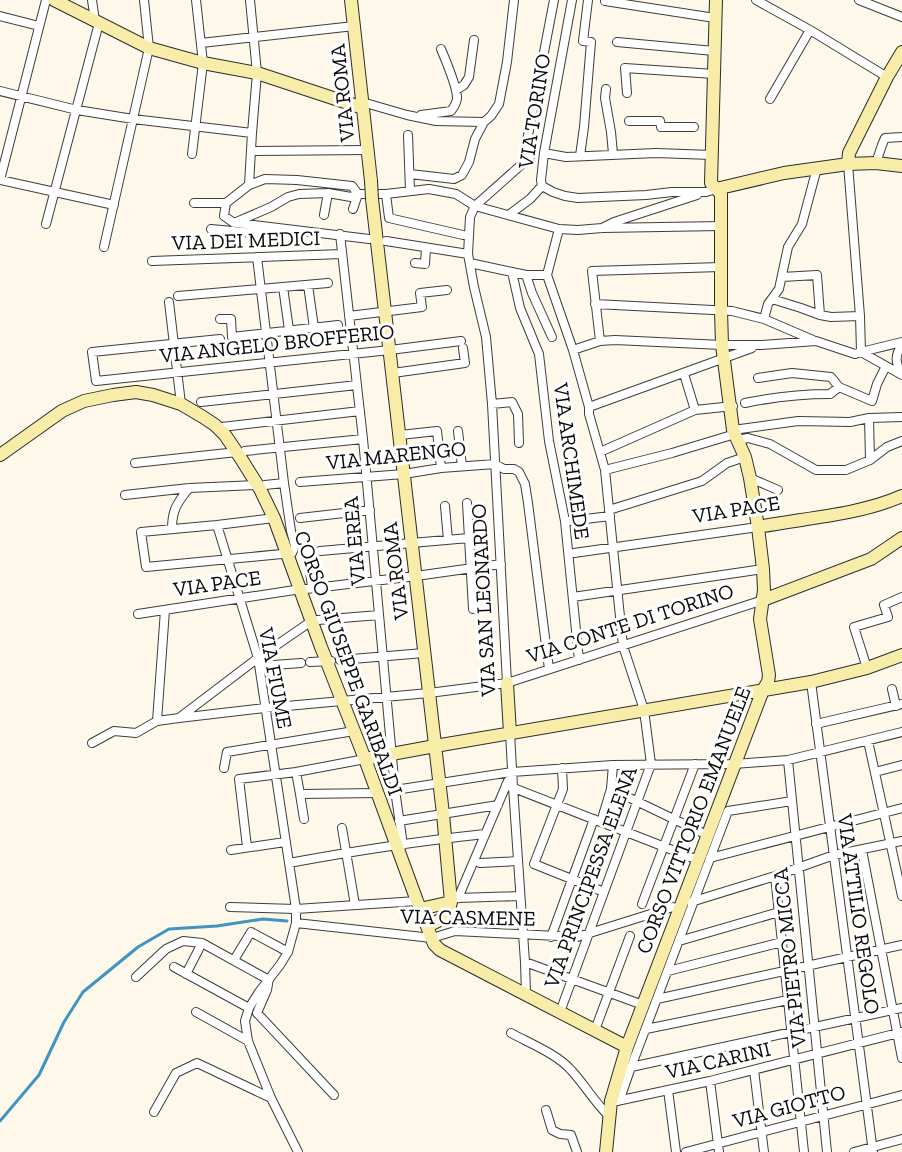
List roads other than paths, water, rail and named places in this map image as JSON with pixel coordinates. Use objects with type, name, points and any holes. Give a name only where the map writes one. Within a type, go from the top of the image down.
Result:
[{"type":"street","points":[[46,0],[0,180],[114,205]]},
{"type":"street","points":[[54,0],[149,48],[202,63],[257,73],[363,105],[411,116],[436,121],[484,122]]},
{"type":"street","points":[[46,224],[97,22],[92,0]]},
{"type":"street","points":[[105,247],[149,48],[144,0]]},
{"type":"street","points":[[192,154],[202,63],[196,0]]},
{"type":"street","points":[[249,185],[257,73],[250,0]]},
{"type":"street","name":"VIA ROMA","points":[[351,0],[445,838],[454,900]]},
{"type":"street","points":[[410,174],[454,179],[462,175],[469,162],[475,139],[484,122],[499,104],[507,62],[514,0]]},
{"type":"street","points":[[475,206],[530,157],[531,153],[526,146],[554,0]]},
{"type":"street","name":"VIA TORINO","points":[[510,214],[530,199],[542,186],[544,153],[572,0]]},
{"type":"street","points":[[580,156],[591,42],[583,41],[588,0]]},
{"type":"street","name":"CORSO VITTORIO EMANUELE","points":[[606,1152],[610,1117],[616,1101],[627,1047],[704,859],[707,835],[769,675],[760,619],[764,590],[758,527],[750,478],[731,406],[723,352],[720,267],[722,194],[711,191],[710,127],[716,0]]},
{"type":"street","points":[[756,0],[887,77]]},
{"type":"street","points":[[859,0],[880,4],[902,17]]},
{"type":"street","points":[[605,1],[716,18]]},
{"type":"street","points":[[0,16],[39,26]]},
{"type":"street","points":[[201,43],[354,26]]},
{"type":"street","points":[[770,99],[810,30]]},
{"type":"street","points":[[456,90],[464,86],[469,76],[474,40]]},
{"type":"street","points":[[617,42],[714,51]]},
{"type":"street","points":[[411,116],[442,113],[451,111],[456,106],[458,98],[456,90],[441,49]]},
{"type":"street","points":[[858,353],[860,319],[849,153],[902,52]]},
{"type":"street","points":[[627,93],[625,68],[714,74]]},
{"type":"street","points":[[606,89],[604,98],[612,132],[613,154]]},
{"type":"street","points":[[0,91],[76,110],[133,119],[252,132]]},
{"type":"street","points":[[628,121],[660,121],[661,127],[694,127]]},
{"type":"street","points":[[408,135],[410,191]]},
{"type":"street","points":[[876,164],[885,138],[902,136]]},
{"type":"street","points":[[251,152],[368,150]]},
{"type":"street","points":[[544,153],[566,157],[656,153],[712,155]]},
{"type":"street","points":[[602,228],[614,222],[711,191],[784,173],[848,164],[902,166]]},
{"type":"street","points":[[764,319],[768,304],[779,289],[788,247],[802,224],[817,168]]},
{"type":"street","points":[[194,203],[226,203],[249,185],[265,179],[328,182],[352,186],[358,194]]},
{"type":"street","points":[[542,186],[565,196],[578,198],[711,191]]},
{"type":"street","points":[[234,223],[298,194],[351,197],[358,194],[386,194],[429,189],[456,194],[475,206],[559,229],[721,226]]},
{"type":"street","points":[[324,215],[328,194]]},
{"type":"street","points":[[353,209],[358,194]]},
{"type":"street","points":[[386,194],[389,218],[463,235]]},
{"type":"street","points":[[226,203],[224,216],[234,223],[369,239]]},
{"type":"street","name":"VIA SAN LEONARDO","points":[[475,206],[470,217],[469,258],[486,338],[492,404],[512,772],[509,786],[518,861],[526,994]]},
{"type":"street","points":[[211,229],[254,233],[300,231]]},
{"type":"street","points":[[386,241],[469,258],[512,272],[547,276],[559,229]]},
{"type":"street","name":"VIA EREA","points":[[340,234],[370,510],[400,845]]},
{"type":"street","points":[[415,263],[425,264],[426,248]]},
{"type":"street","name":"VIA DEI MEDICI","points":[[152,261],[342,254]]},
{"type":"street","points":[[257,257],[284,483],[295,546],[290,553],[146,567],[141,532],[274,518]]},
{"type":"street","points":[[600,341],[592,271],[720,267]]},
{"type":"street","name":"VIA ARCHIMEDE","points":[[512,272],[520,308],[539,354],[549,441],[565,521],[579,660]]},
{"type":"street","points":[[526,275],[552,337]]},
{"type":"street","points":[[782,277],[817,275],[820,315]]},
{"type":"street","name":"VIA PRINCIPESSA ELENA","points":[[547,276],[573,350],[605,470],[623,646],[644,710],[651,764],[560,1012]]},
{"type":"street","points":[[178,296],[328,283]]},
{"type":"street","points":[[308,285],[314,328]]},
{"type":"street","points":[[283,287],[291,344]]},
{"type":"street","points":[[349,315],[422,308],[420,293],[447,290]]},
{"type":"street","points":[[772,299],[820,315],[860,319]]},
{"type":"street","points":[[169,302],[181,404]]},
{"type":"street","points":[[596,304],[721,310],[764,319],[816,341],[858,353],[902,374]]},
{"type":"street","points":[[220,319],[231,319],[232,337],[338,325]]},
{"type":"street","points":[[174,344],[220,339]]},
{"type":"street","points":[[573,350],[600,341],[615,340],[723,352],[761,345],[816,341]]},
{"type":"street","name":"VIA ANGELO BROFFERIO","points":[[174,344],[92,352],[96,381],[462,344],[465,363],[393,373]]},
{"type":"street","points":[[858,353],[902,344]]},
{"type":"street","points":[[902,344],[896,362],[902,374]]},
{"type":"street","points":[[589,407],[684,374],[723,352]]},
{"type":"street","points":[[758,378],[792,373],[831,377],[839,387],[872,401],[886,366]]},
{"type":"street","points":[[684,374],[695,410]]},
{"type":"street","points":[[201,402],[357,385]]},
{"type":"street","points":[[745,403],[802,394],[830,394],[839,387]]},
{"type":"street","name":"CORSO GIUSEPPE GARIBALDI","points":[[0,455],[62,411],[84,401],[113,395],[136,392],[153,395],[181,404],[215,425],[241,452],[261,485],[306,589],[315,620],[334,660],[342,701],[400,845],[434,944],[440,950],[627,1047]]},
{"type":"street","points":[[492,404],[512,402],[518,414],[519,442]]},
{"type":"street","points":[[600,452],[695,410],[731,406]]},
{"type":"street","points":[[222,427],[360,411]]},
{"type":"street","points":[[605,470],[738,436],[749,427],[798,421],[850,422],[869,418],[902,417]]},
{"type":"street","points":[[869,418],[870,460]]},
{"type":"street","points":[[738,436],[749,427]]},
{"type":"street","points":[[400,435],[437,431],[441,468]]},
{"type":"street","points":[[458,431],[462,466]]},
{"type":"street","points":[[738,436],[770,444],[816,470],[846,470],[870,460],[887,447],[902,441]]},
{"type":"street","points":[[135,463],[363,439]]},
{"type":"street","points":[[569,521],[610,513],[702,482],[727,463],[745,457]]},
{"type":"street","points":[[495,464],[519,472],[525,484],[549,669]]},
{"type":"street","name":"VIA MARENGO","points":[[300,482],[495,464]]},
{"type":"street","points":[[750,478],[778,490]]},
{"type":"street","points":[[125,495],[189,488],[284,483]]},
{"type":"street","points":[[172,529],[173,512],[189,488]]},
{"type":"street","name":"VIA PACE","points":[[574,553],[834,514],[884,504],[902,496]]},
{"type":"street","points":[[467,503],[473,609]]},
{"type":"street","points":[[445,506],[448,540]]},
{"type":"street","points":[[300,518],[370,510]]},
{"type":"street","name":"VIA FIUME","points":[[217,525],[259,662],[296,909],[296,923]]},
{"type":"street","points":[[320,551],[469,538]]},
{"type":"street","name":"VIA CONTE DI TORINO","points":[[92,743],[114,730],[136,733],[157,721],[507,683],[763,600],[871,559],[902,538]]},
{"type":"street","points":[[306,589],[308,552]]},
{"type":"street","name":"VIA PACE","points":[[138,614],[306,589],[501,564]]},
{"type":"street","points":[[573,597],[763,569]]},
{"type":"street","points":[[867,668],[854,627],[888,617],[884,605],[902,597]]},
{"type":"street","points":[[157,721],[165,610]]},
{"type":"street","points":[[179,718],[315,620],[379,615]]},
{"type":"street","points":[[259,662],[306,663],[424,653]]},
{"type":"street","points":[[247,847],[238,779],[296,772],[811,682],[867,668],[902,655]]},
{"type":"street","name":"VIA ATTILIO REGOLO","points":[[811,682],[873,1150]]},
{"type":"street","points":[[816,724],[899,705],[892,689]]},
{"type":"street","points":[[224,768],[227,752],[354,731]]},
{"type":"street","points":[[394,790],[512,772],[562,768],[651,764],[734,764],[788,760],[902,732]]},
{"type":"street","points":[[868,741],[902,896]]},
{"type":"street","name":"VIA PIETRO MICCA","points":[[788,760],[827,1152]]},
{"type":"street","points":[[642,904],[696,764]]},
{"type":"street","points":[[551,937],[572,879],[611,789],[613,765]]},
{"type":"street","points":[[875,772],[902,765]]},
{"type":"street","points":[[562,768],[563,789],[534,864],[604,892]]},
{"type":"street","points":[[296,772],[304,819]]},
{"type":"street","points":[[427,926],[442,920],[449,911],[509,786],[664,847],[704,859],[902,808]]},
{"type":"street","points":[[611,789],[707,835]]},
{"type":"street","points":[[300,794],[378,793]]},
{"type":"street","points":[[616,1101],[622,1093],[679,941],[704,859],[728,811],[792,801]]},
{"type":"street","points":[[399,821],[498,805]]},
{"type":"street","points":[[342,828],[355,905]]},
{"type":"street","points":[[289,863],[445,838],[485,834]]},
{"type":"street","points":[[231,850],[285,842]]},
{"type":"street","points":[[691,902],[834,855],[902,842]]},
{"type":"street","points":[[862,850],[881,950],[897,1009],[902,1058]]},
{"type":"street","points":[[480,864],[518,861]]},
{"type":"street","points":[[775,876],[804,1152]]},
{"type":"street","points":[[230,907],[296,909],[355,905],[419,905],[454,900],[520,896]]},
{"type":"street","name":"VIA CASMENE","points":[[296,923],[432,938],[455,931],[577,937],[673,907]]},
{"type":"street","points":[[679,941],[779,912]]},
{"type":"street","points":[[296,923],[288,952],[249,1008],[245,1021],[248,1041],[271,1098],[298,1152]]},
{"type":"street","points":[[234,960],[251,932],[288,952]]},
{"type":"street","points":[[595,1030],[630,936]]},
{"type":"street","points":[[136,977],[166,949],[183,941],[202,943],[269,980]]},
{"type":"street","points":[[668,971],[782,942]]},
{"type":"street","points":[[202,943],[269,980]]},
{"type":"street","points":[[186,974],[202,943]]},
{"type":"street","points":[[657,999],[902,945]]},
{"type":"street","points":[[525,962],[644,1005]]},
{"type":"street","points":[[174,968],[249,1008]]},
{"type":"street","points":[[269,980],[257,1012],[334,1095]]},
{"type":"street","points":[[646,1029],[788,1000]]},
{"type":"street","points":[[631,1067],[897,1009]]},
{"type":"street","points":[[196,1012],[248,1041]]},
{"type":"street","points":[[511,1033],[570,1068],[610,1117]]},
{"type":"street","name":"VIA CARINI","points":[[616,1101],[710,1081],[900,1033]]},
{"type":"street","points":[[153,1112],[176,1072],[197,1063],[271,1098]]},
{"type":"street","points":[[754,1070],[764,1152]]},
{"type":"street","points":[[710,1081],[719,1148]]},
{"type":"street","points":[[668,1090],[676,1152]]},
{"type":"street","name":"VIA GIOTTO","points":[[686,1152],[719,1148],[762,1132],[902,1095]]},
{"type":"street","points":[[546,1110],[552,1130],[560,1134],[571,1135],[577,1152]]},
{"type":"street","points":[[854,1152],[873,1150],[902,1139]]},
{"type":"waterway","points":[[0,1121],[39,1075],[64,1022],[83,992],[138,947],[169,929],[217,926],[263,919],[287,921]]}]
